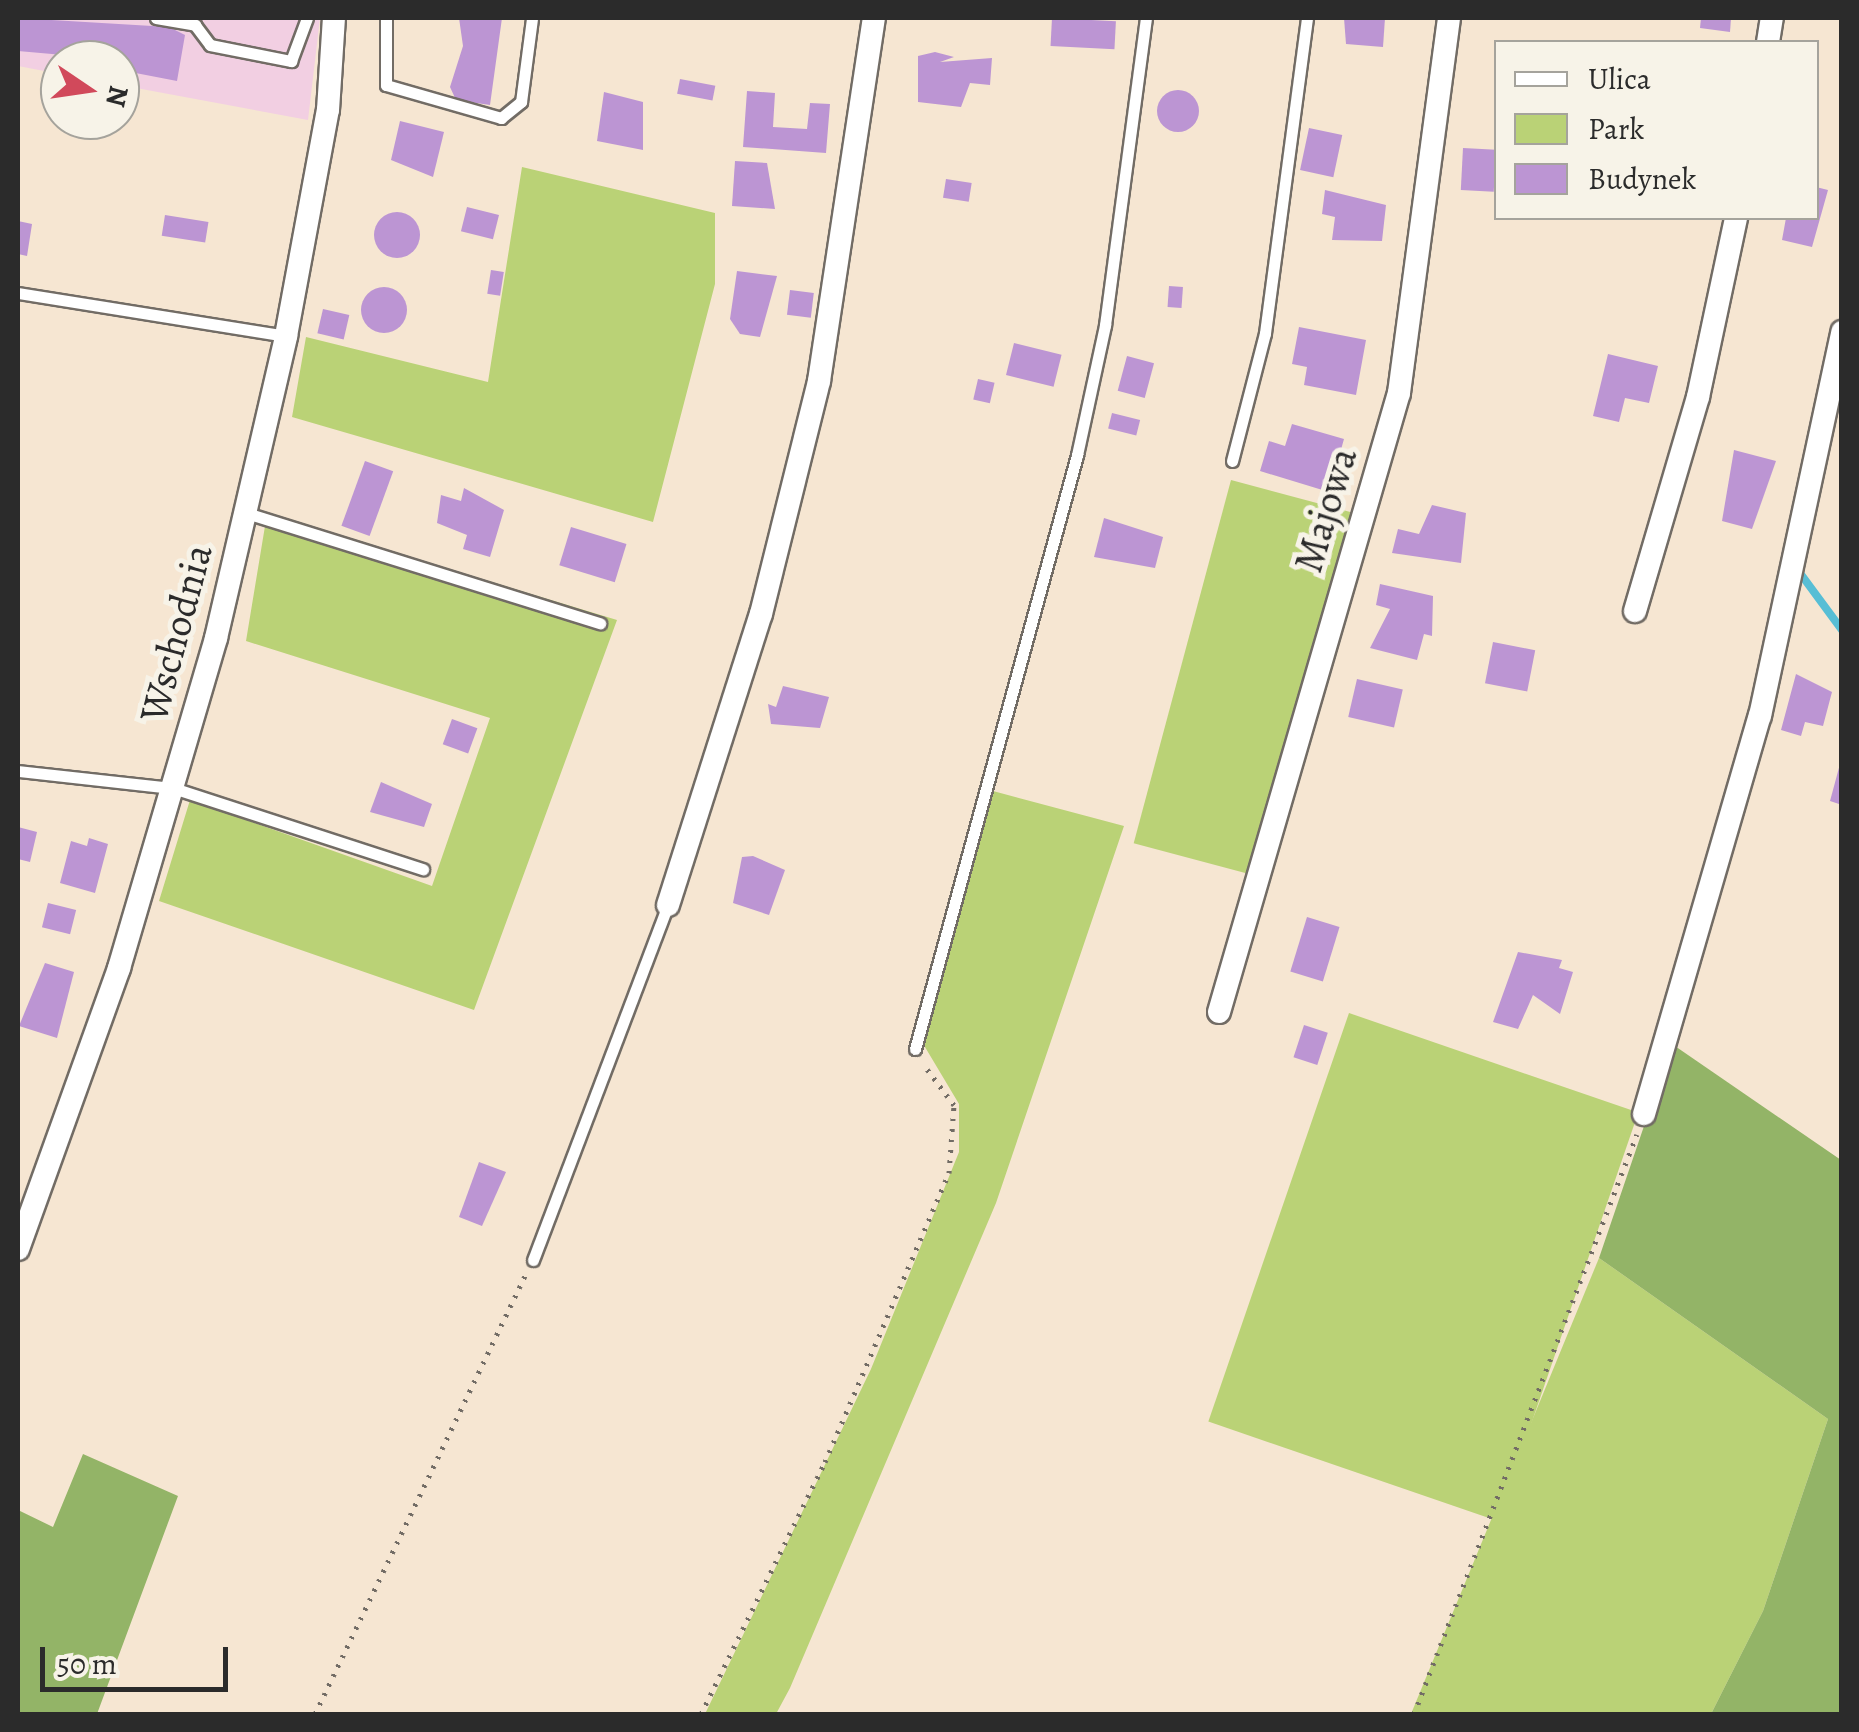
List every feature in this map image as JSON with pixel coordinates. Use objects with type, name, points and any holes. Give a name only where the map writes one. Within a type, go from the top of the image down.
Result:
[{"type":"street","name":"Wschodnia","points":[[18,1249],[173,788],[246,513],[286,336],[328,110],[334,18]]},
{"type":"street","points":[[668,905],[761,614],[819,380],[874,18]]},
{"type":"street","name":"Majowa","points":[[1219,1012],[1399,393],[1450,18]]},
{"type":"street","points":[[1635,611],[1698,397],[1736,220]]},
{"type":"street","points":[[1644,1114],[1760,716],[1842,332]]},
{"type":"lane","points":[[156,18],[194,26],[210,44],[291,61],[307,18]]},
{"type":"lane","points":[[386,18],[386,86],[501,118],[520,102],[532,18]]},
{"type":"lane","points":[[915,1049],[1076,455],[1105,325],[1146,18]]},
{"type":"lane","points":[[1232,461],[1265,333],[1307,18]]},
{"type":"lane","points":[[18,292],[286,336]]},
{"type":"lane","points":[[246,513],[600,624]]},
{"type":"lane","points":[[18,771],[173,788],[423,869]]},
{"type":"lane","points":[[533,1260],[668,905]]},
{"type":"path","points":[[701,1714],[825,1462],[949,1172],[954,1105],[915,1049]]},
{"type":"path","points":[[1414,1714],[1644,1114]]},
{"type":"path","points":[[315,1714],[533,1260]]},
{"type":"shaded area","points":[[18,18],[320,18],[308,120],[140,89],[140,40],[40,40],[40,70],[18,66]]},
{"type":"green space","points":[[522,167],[715,213],[715,284],[653,522],[292,417],[306,337],[488,382]]},
{"type":"green space","points":[[1231,480],[1359,514],[1261,877],[1134,843]]},
{"type":"green space","points":[[267,514],[617,620],[474,1010],[159,901],[190,800],[432,886],[490,718],[246,641]]},
{"type":"green space","points":[[993,791],[1124,826],[996,1203],[790,1688],[776,1714],[705,1714],[871,1369],[959,1152],[959,1104],[919,1037]]},
{"type":"green space","points":[[1349,1013],[1638,1113],[1498,1521],[1208,1421]]},
{"type":"green space","points":[[1672,1044],[1841,1160],[1841,1714],[1711,1714],[1763,1611],[1828,1419],[1599,1258]]},
{"type":"green space","points":[[1599,1258],[1828,1419],[1763,1611],[1711,1714],[1411,1714]]},
{"type":"green space","points":[[83,1454],[178,1496],[97,1714],[18,1714],[18,1510],[53,1527]]},
{"type":"building","points":[[18,18],[169,27],[185,35],[177,81],[140,74],[140,40],[40,40],[40,53],[18,51]]},
{"type":"building","points":[[459,18],[502,18],[490,105],[456,100],[450,87],[463,46]]},
{"type":"building","points":[[1052,18],[1116,21],[1114,49],[1051,46]]},
{"type":"building","points":[[1344,18],[1385,18],[1383,47],[1346,44]]},
{"type":"building","points":[[1701,18],[1731,18],[1730,32],[1700,28]]},
{"type":"building","points":[[935,52],[954,57],[940,62],[992,58],[990,85],[970,83],[961,107],[918,102],[918,56]]},
{"type":"building","points":[[680,79],[715,86],[712,101],[677,94]]},
{"type":"building","points":[[1178,90],[1193,96],[1199,111],[1193,126],[1178,132],[1163,126],[1157,111],[1163,96]]},
{"type":"building","points":[[747,91],[775,93],[773,127],[807,129],[810,103],[830,104],[826,153],[743,147]]},
{"type":"building","points":[[604,92],[643,102],[643,150],[597,141]]},
{"type":"building","points":[[400,121],[444,132],[433,177],[391,160]]},
{"type":"building","points":[[1309,128],[1342,135],[1333,177],[1300,170]]},
{"type":"building","points":[[1463,148],[1494,150],[1494,192],[1461,190]]},
{"type":"building","points":[[735,161],[767,163],[775,209],[732,206]]},
{"type":"building","points":[[946,179],[972,183],[969,202],[943,198]]},
{"type":"building","points":[[1819,188],[1828,190],[1812,247],[1782,240],[1786,220],[1819,220]]},
{"type":"building","points":[[1325,190],[1386,205],[1382,241],[1332,240],[1335,217],[1322,214]]},
{"type":"building","points":[[467,207],[499,215],[493,239],[461,231]]},
{"type":"building","points":[[397,212],[413,219],[420,235],[413,251],[397,258],[381,251],[374,235],[381,219]]},
{"type":"building","points":[[165,215],[208,222],[205,243],[162,236]]},
{"type":"building","points":[[18,221],[32,224],[27,256],[18,254]]},
{"type":"building","points":[[491,270],[504,272],[500,296],[487,294]]},
{"type":"building","points":[[737,271],[777,276],[760,337],[740,334],[730,319]]},
{"type":"building","points":[[1169,286],[1183,287],[1182,308],[1168,307]]},
{"type":"building","points":[[384,287],[400,294],[407,310],[400,326],[384,333],[368,326],[361,310],[368,294]]},
{"type":"building","points":[[790,290],[814,293],[811,318],[787,315]]},
{"type":"building","points":[[323,309],[349,315],[344,339],[317,333]]},
{"type":"building","points":[[1299,327],[1366,340],[1356,395],[1304,385],[1307,367],[1292,364]]},
{"type":"building","points":[[1014,343],[1062,355],[1054,387],[1006,375]]},
{"type":"building","points":[[1608,354],[1658,366],[1649,403],[1625,398],[1619,422],[1593,416]]},
{"type":"building","points":[[1127,356],[1154,363],[1145,398],[1118,391]]},
{"type":"building","points":[[978,379],[995,383],[990,403],[973,399]]},
{"type":"building","points":[[1112,413],[1140,420],[1136,436],[1108,429]]},
{"type":"building","points":[[1292,424],[1344,439],[1329,492],[1260,471],[1269,441],[1285,446]]},
{"type":"building","points":[[1734,450],[1776,461],[1752,529],[1722,521]]},
{"type":"building","points":[[365,461],[393,471],[370,536],[341,526]]},
{"type":"building","points":[[464,488],[504,510],[490,557],[463,549],[467,535],[437,523],[441,495],[461,501]]},
{"type":"building","points":[[1432,505],[1466,513],[1461,563],[1392,553],[1398,529],[1419,534]]},
{"type":"building","points":[[1104,518],[1163,537],[1155,568],[1094,557]]},
{"type":"building","points":[[571,527],[626,544],[615,582],[559,565]]},
{"type":"building","points":[[1380,584],[1433,596],[1432,636],[1424,634],[1417,660],[1370,648],[1390,609],[1376,605]]},
{"type":"building","points":[[1493,642],[1535,650],[1527,691],[1485,683]]},
{"type":"building","points":[[1796,674],[1832,692],[1823,726],[1805,722],[1801,736],[1781,730]]},
{"type":"building","points":[[1357,679],[1403,690],[1394,728],[1348,717]]},
{"type":"building","points":[[783,686],[829,697],[820,728],[771,724],[768,704],[776,707]]},
{"type":"building","points":[[452,719],[477,728],[468,754],[443,744]]},
{"type":"building","points":[[1842,764],[1842,805],[1830,801]]},
{"type":"building","points":[[381,782],[432,804],[424,827],[370,812]]},
{"type":"building","points":[[18,827],[37,832],[30,862],[18,859]]},
{"type":"building","points":[[89,838],[108,844],[95,893],[60,883],[71,841],[87,846]]},
{"type":"building","points":[[753,856],[785,870],[769,915],[733,903],[742,857]]},
{"type":"building","points":[[48,903],[76,910],[70,934],[42,927]]},
{"type":"building","points":[[1307,917],[1340,927],[1323,981],[1290,972]]},
{"type":"building","points":[[1518,952],[1562,960],[1559,968],[1573,972],[1560,1014],[1533,995],[1518,1029],[1493,1022]]},
{"type":"building","points":[[45,963],[74,972],[57,1038],[19,1026]]},
{"type":"building","points":[[1304,1025],[1328,1033],[1317,1065],[1293,1057]]},
{"type":"building","points":[[479,1162],[506,1172],[482,1226],[459,1217]]},
{"type":"waterway","points":[[1797,569],[1842,630]]}]
